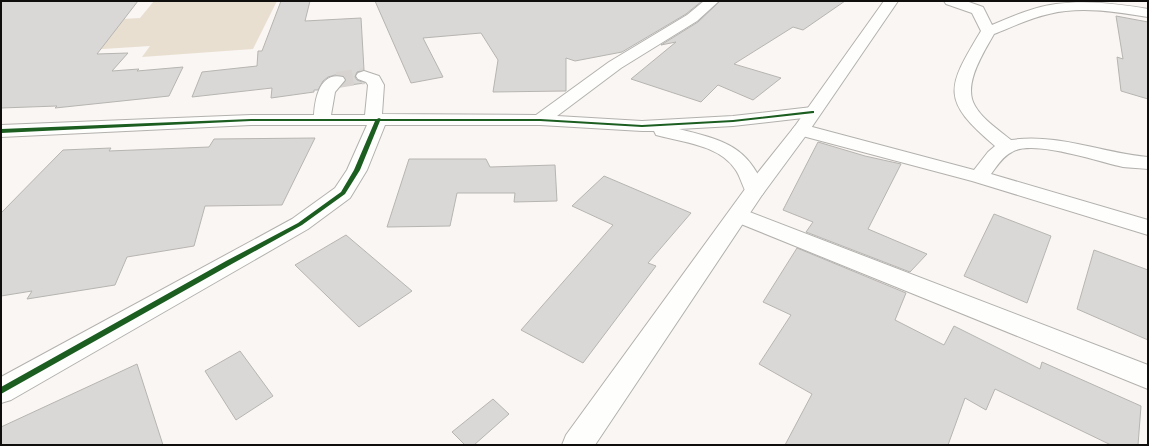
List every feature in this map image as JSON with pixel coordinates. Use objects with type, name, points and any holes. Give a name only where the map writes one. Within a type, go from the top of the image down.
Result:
[{"type":"street","points":[[540,120],[615,65],[692,18],[712,1]]},
{"type":"street","points":[[577,445],[891,1]]},
{"type":"street","points":[[951,1],[978,10],[988,31]]},
{"type":"street","points":[[1007,146],[971,113],[964,102],[962,85],[967,71],[988,31],[1055,8],[1098,6],[1148,13]]},
{"type":"street","points":[[1,391],[300,224],[343,193],[356,170],[376,120],[376,85],[373,79],[364,76]]},
{"type":"street","points":[[322,120],[326,89],[330,83],[337,80]]},
{"type":"street","points":[[1,131],[251,120],[540,120],[642,126],[733,121],[806,121],[979,177],[1148,228]]},
{"type":"street","points":[[642,126],[705,143],[727,151],[746,169],[756,190]]},
{"type":"street","points":[[979,177],[995,156],[1007,146],[1028,143],[1055,145],[1124,161],[1148,163]]},
{"type":"street","points":[[739,215],[1148,377]]},
{"type":"shaded area","points":[[154,1],[277,1],[253,49],[142,57],[150,46],[56,52],[87,21],[140,18]]},
{"type":"building","points":[[1,1],[138,1],[97,54],[128,53],[112,71],[139,69],[137,71],[183,67],[169,96],[55,108],[57,106],[1,108]]},
{"type":"building","points":[[281,1],[310,1],[305,21],[361,18],[364,70],[357,72],[355,77],[357,80],[365,83],[342,86],[346,79],[343,76],[335,75],[328,77],[323,81],[318,90],[314,90],[314,92],[271,98],[272,88],[192,97],[202,72],[257,66],[258,51],[262,51]]},
{"type":"building","points":[[375,1],[702,1],[686,14],[622,52],[575,61],[566,58],[566,91],[493,92],[498,60],[481,33],[423,38],[443,77],[411,83]]},
{"type":"building","points":[[720,1],[845,1],[803,30],[793,27],[734,64],[781,78],[753,100],[718,85],[701,102],[631,79],[676,42],[661,45],[698,22]]},
{"type":"building","points":[[1116,16],[1148,22],[1148,99],[1121,91],[1117,57],[1123,59]]},
{"type":"building","points":[[315,138],[282,205],[205,206],[194,246],[127,257],[115,285],[27,299],[32,291],[1,296],[1,213],[63,150],[111,148],[109,151],[209,147],[214,139]]},
{"type":"building","points":[[818,142],[865,156],[901,164],[868,229],[927,254],[910,272],[806,232],[813,222],[783,210]]},
{"type":"building","points":[[409,159],[486,159],[490,167],[555,165],[557,201],[514,202],[515,193],[457,193],[450,226],[387,227]]},
{"type":"building","points":[[604,176],[691,213],[648,263],[656,266],[583,363],[521,330],[613,225],[572,206]]},
{"type":"building","points":[[994,214],[1051,236],[1027,303],[964,276]]},
{"type":"building","points":[[346,235],[412,291],[359,327],[295,265]]},
{"type":"building","points":[[797,248],[906,293],[895,320],[944,345],[954,326],[1040,369],[1042,362],[1141,406],[1138,445],[1111,445],[995,389],[986,410],[965,398],[948,445],[785,445],[812,394],[759,364],[791,315],[763,302]]},
{"type":"building","points":[[1094,250],[1148,270],[1148,340],[1077,309]]},
{"type":"building","points":[[240,351],[273,396],[236,420],[205,371]]},
{"type":"building","points":[[137,364],[163,445],[1,445],[1,427]]},
{"type":"building","points":[[493,399],[509,414],[474,445],[465,445],[452,432]]},
{"type":"tunnel","points":[[337,80],[364,76]]},
{"type":"cycle path","points":[[1,131],[251,120],[540,120],[642,126],[733,121],[812,112]]},
{"type":"cycle path","points":[[1,391],[300,224],[343,193],[357,170],[379,119]]}]
